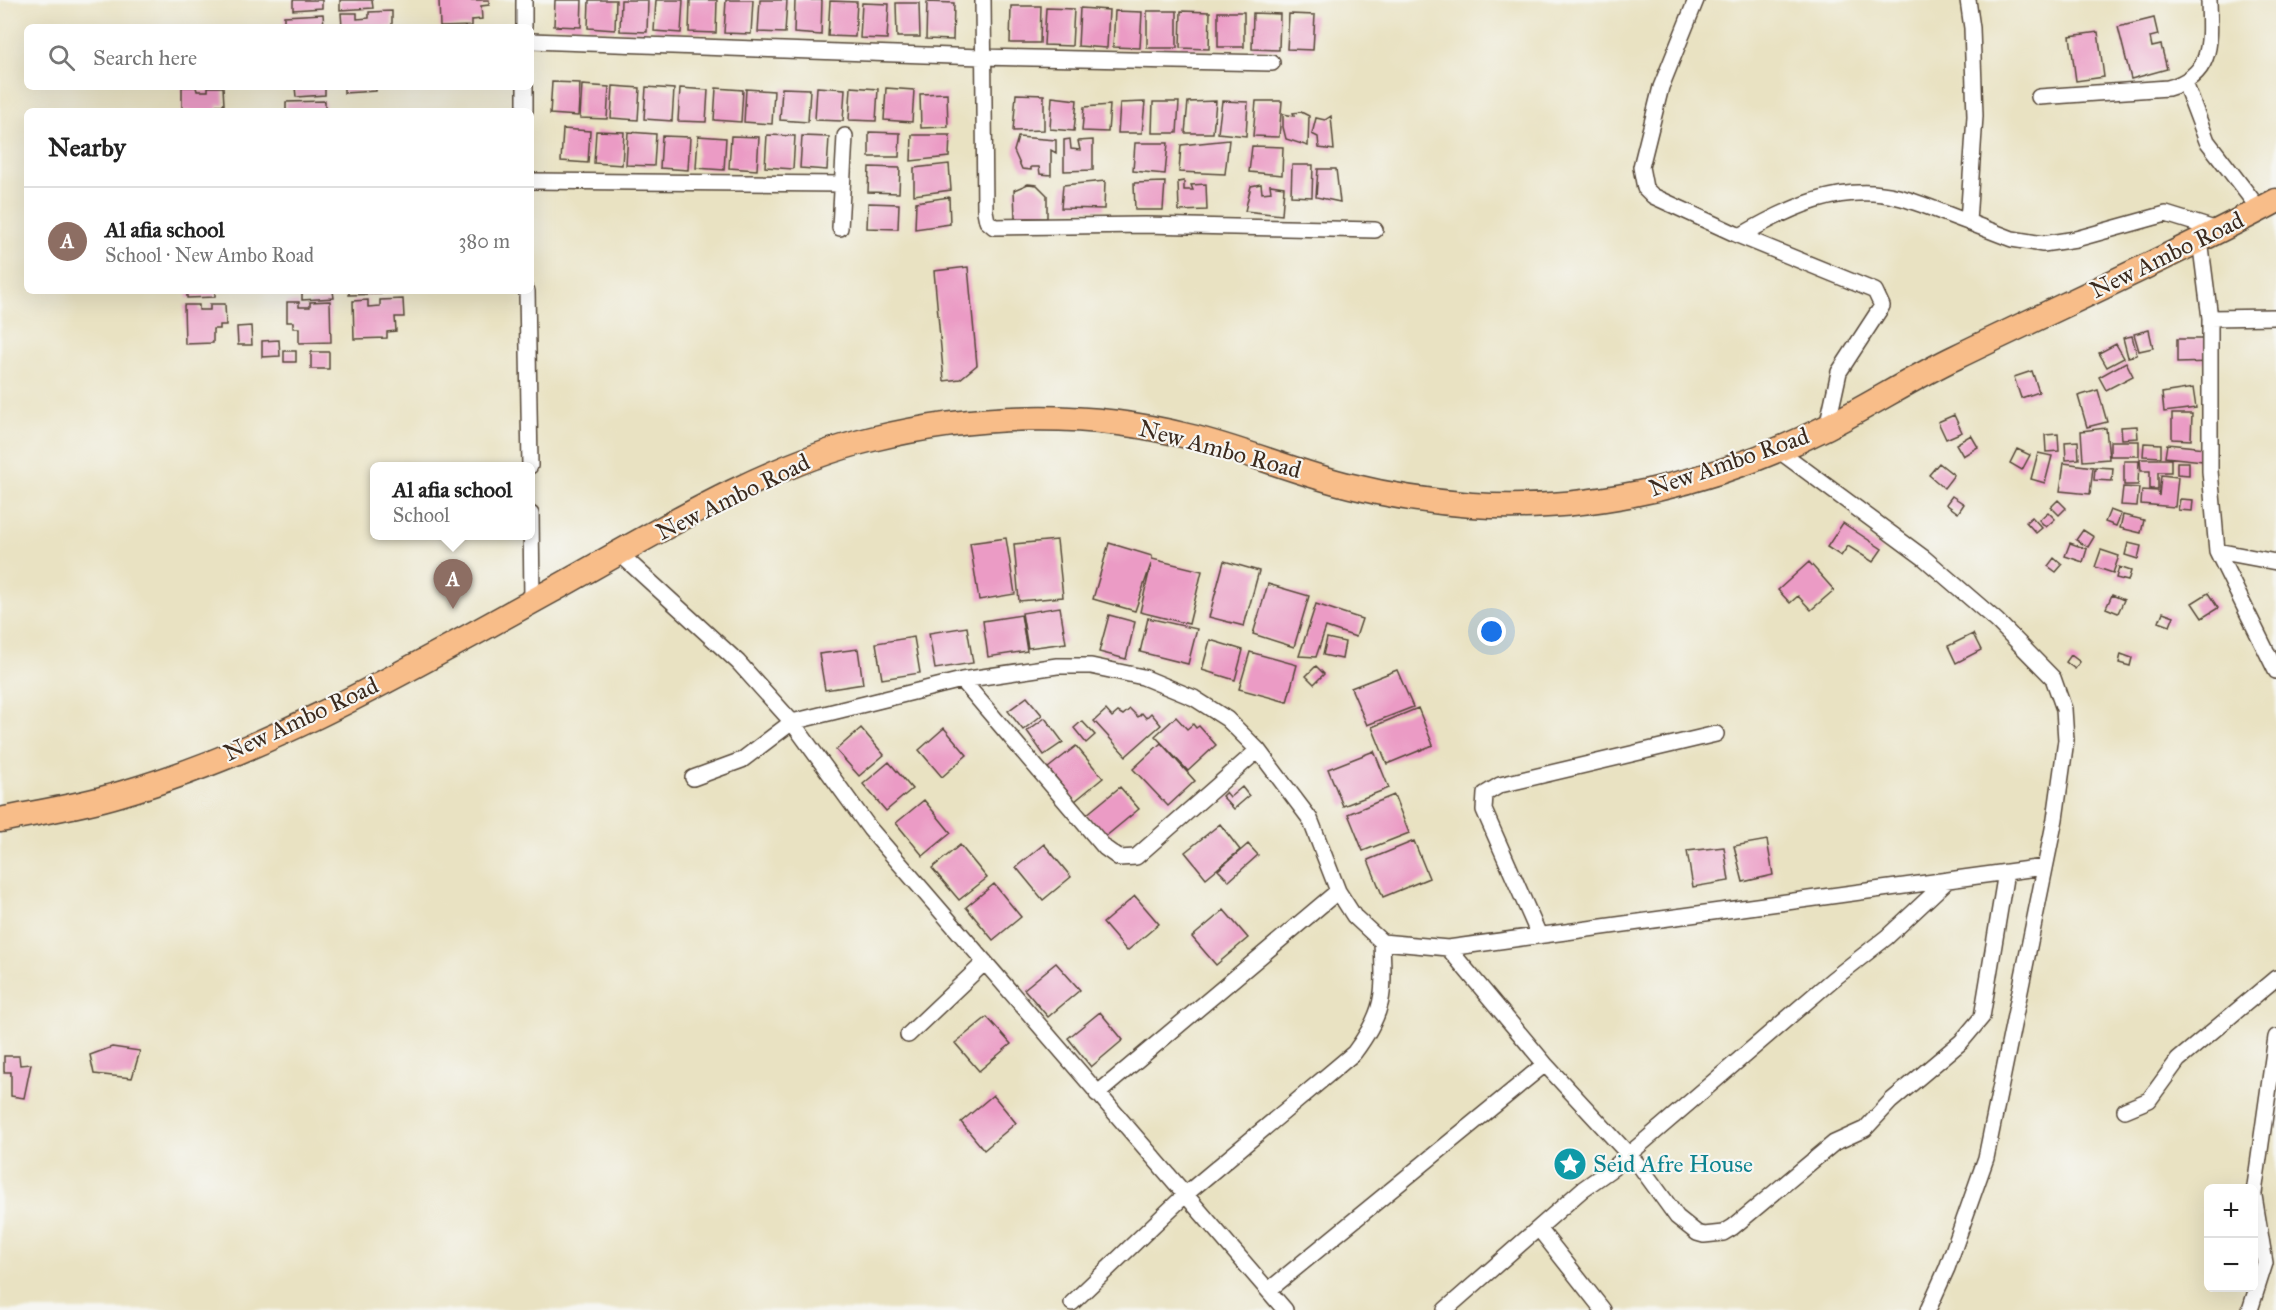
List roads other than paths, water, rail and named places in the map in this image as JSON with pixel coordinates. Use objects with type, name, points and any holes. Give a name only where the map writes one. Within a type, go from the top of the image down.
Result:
[{"type":"main road","name":"New Ambo Road","points":[[0,820],[120,794],[267,740],[532,601],[697,511],[812,458],[872,439],[991,420],[1059,418],[1123,423],[1187,435],[1347,485],[1407,498],[1524,507],[1592,502],[1657,489],[1778,450],[1827,427],[1934,368],[2210,236],[2268,205]]},
{"type":"street","points":[[524,0],[524,24]]},
{"type":"street","points":[[983,0],[981,57],[985,211],[987,221],[994,227],[1145,225],[1375,230]]},
{"type":"street","points":[[1696,0],[1661,87],[1641,167],[1645,188],[1653,196],[1740,236],[1875,291],[1880,297],[1882,306],[1839,372],[1827,427]]},
{"type":"street","points":[[1968,0],[1972,28],[1975,116],[1968,222]]},
{"type":"street","points":[[2039,97],[2168,88],[2185,83],[2200,68],[2210,48],[2209,0]]},
{"type":"street","points":[[534,41],[981,57],[1272,63]]},
{"type":"street","points":[[2185,83],[2207,141],[2268,205]]},
{"type":"street","points":[[525,90],[525,108]]},
{"type":"street","points":[[840,228],[845,136]]},
{"type":"street","points":[[534,181],[842,184]]},
{"type":"street","points":[[1740,236],[1780,213],[1834,194],[1871,193],[1898,196],[2012,239],[2043,244],[2076,239],[2166,214],[2210,236],[2210,471],[2217,551],[2276,671]]},
{"type":"street","points":[[527,294],[530,462]]},
{"type":"street","points":[[2210,318],[2276,317]]},
{"type":"street","points":[[1778,450],[1924,558],[1997,621],[2053,678],[2064,709],[2066,740],[2055,819],[2007,1065],[1986,1158],[1947,1268],[1928,1310]]},
{"type":"street","points":[[531,540],[532,601]]},
{"type":"street","points":[[2217,551],[2276,562]]},
{"type":"street","points":[[619,553],[738,662],[792,722],[870,829],[1285,1310]]},
{"type":"street","points":[[693,778],[742,760],[792,722],[962,680],[1057,666],[1091,666],[1143,677],[1194,698],[1227,719],[1258,750],[1310,819],[1338,891],[1354,916],[1382,942],[1448,948],[2044,867]]},
{"type":"street","points":[[962,680],[1105,848],[1119,858],[1136,857],[1258,750]]},
{"type":"street","points":[[1539,935],[1484,810],[1485,794],[1500,785],[1716,734]]},
{"type":"street","points":[[1448,948],[1545,1064],[1628,1154],[1685,1225],[1704,1235],[1724,1233],[1834,1143],[1865,1129],[1891,1101],[1961,1042],[1982,1017],[2006,872]]},
{"type":"street","points":[[1447,1309],[1887,937],[1947,881]]},
{"type":"street","points":[[1097,1094],[1338,891]]},
{"type":"street","points":[[1072,1302],[1186,1194],[1354,1053],[1371,1030],[1381,1007],[1382,942]]},
{"type":"street","points":[[908,1035],[985,962]]},
{"type":"street","points":[[2125,1110],[2149,1100],[2178,1060],[2276,978]]},
{"type":"street","points":[[2255,1184],[2271,1098],[2276,1037]]},
{"type":"street","points":[[1269,1290],[1545,1064]]},
{"type":"street","points":[[2250,1310],[2265,1263],[2258,1223]]},
{"type":"street","points":[[1540,1230],[1603,1310]]},
{"type":"place","name":"Al afia school","points":[[453,609]]},
{"type":"place","name":"Seid Afre House","points":[[1570,1164]]}]
